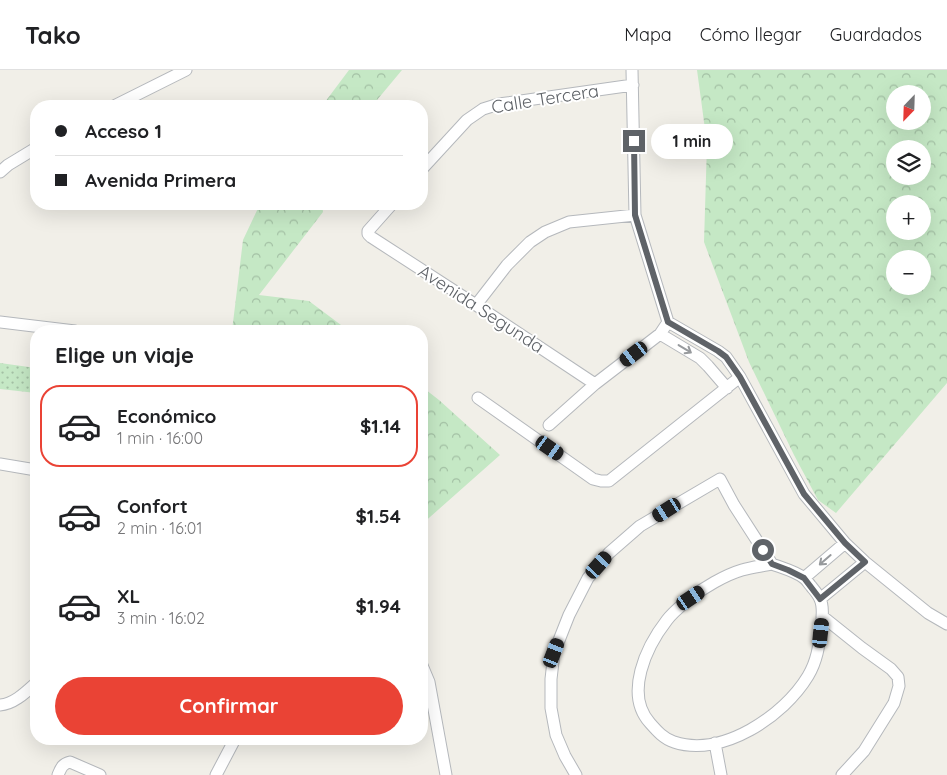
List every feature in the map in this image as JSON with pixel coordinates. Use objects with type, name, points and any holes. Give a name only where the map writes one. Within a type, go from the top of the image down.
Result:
[{"type":"street","points":[[126,100],[186,70]]},
{"type":"street","points":[[632,70],[635,215],[668,322],[726,357],[740,377],[804,494],[845,543],[865,562],[928,612],[947,624]]},
{"type":"street","name":"Calle Tercera","points":[[428,162],[467,120],[484,109],[499,104],[633,85]]},
{"type":"street","points":[[0,172],[30,152]]},
{"type":"street","name":"Avenida Segunda","points":[[387,210],[368,231],[371,238],[595,384]]},
{"type":"street","points":[[476,305],[507,264],[530,242],[545,232],[569,222],[635,215]]},
{"type":"street","points":[[0,322],[30,326]]},
{"type":"street","points":[[549,425],[595,384],[660,334],[668,322]]},
{"type":"street","points":[[660,334],[700,358],[727,388]]},
{"type":"street","points":[[478,398],[593,479],[609,481],[740,377]]},
{"type":"street","points":[[0,464],[30,469]]},
{"type":"street","points":[[576,775],[556,735],[550,708],[550,679],[554,653],[569,615],[588,578],[609,553],[640,526],[720,479],[734,505],[772,564]]},
{"type":"street","points":[[804,578],[845,543]]},
{"type":"street","points":[[820,599],[865,562]]},
{"type":"street","points":[[772,564],[804,578],[820,599],[822,616],[819,650],[808,676],[787,702],[762,723],[737,737],[715,743],[690,745],[672,742],[659,734],[647,720],[639,706],[637,690],[640,672],[656,635],[668,618],[691,598],[715,582],[742,570],[772,564]]},
{"type":"street","points":[[822,616],[891,668],[898,677],[899,686],[894,703],[864,752],[842,775]]},
{"type":"street","points":[[428,680],[446,775]]},
{"type":"street","points":[[0,705],[6,704],[30,688]]},
{"type":"street","points":[[715,743],[721,775]]},
{"type":"street","points":[[216,775],[232,745]]},
{"type":"street","points":[[58,775],[61,767],[65,763],[70,762],[100,775]]},
{"type":"green space","points":[[349,70],[402,70],[377,100],[326,100]]},
{"type":"green space","points":[[697,70],[947,70],[947,383],[836,513],[818,500],[794,455],[749,362],[704,242],[707,144]]},
{"type":"green space","points":[[257,210],[323,210],[259,295],[309,301],[341,325],[233,325],[243,240]]},
{"type":"green space","points":[[0,363],[30,367],[30,392],[0,389]]},
{"type":"green space","points":[[428,391],[500,455],[428,519]]},
{"type":"route","points":[[634,141],[635,215],[668,322],[726,357],[740,377],[804,494],[845,543],[865,562],[820,599],[804,578],[772,564],[763,550]]}]
